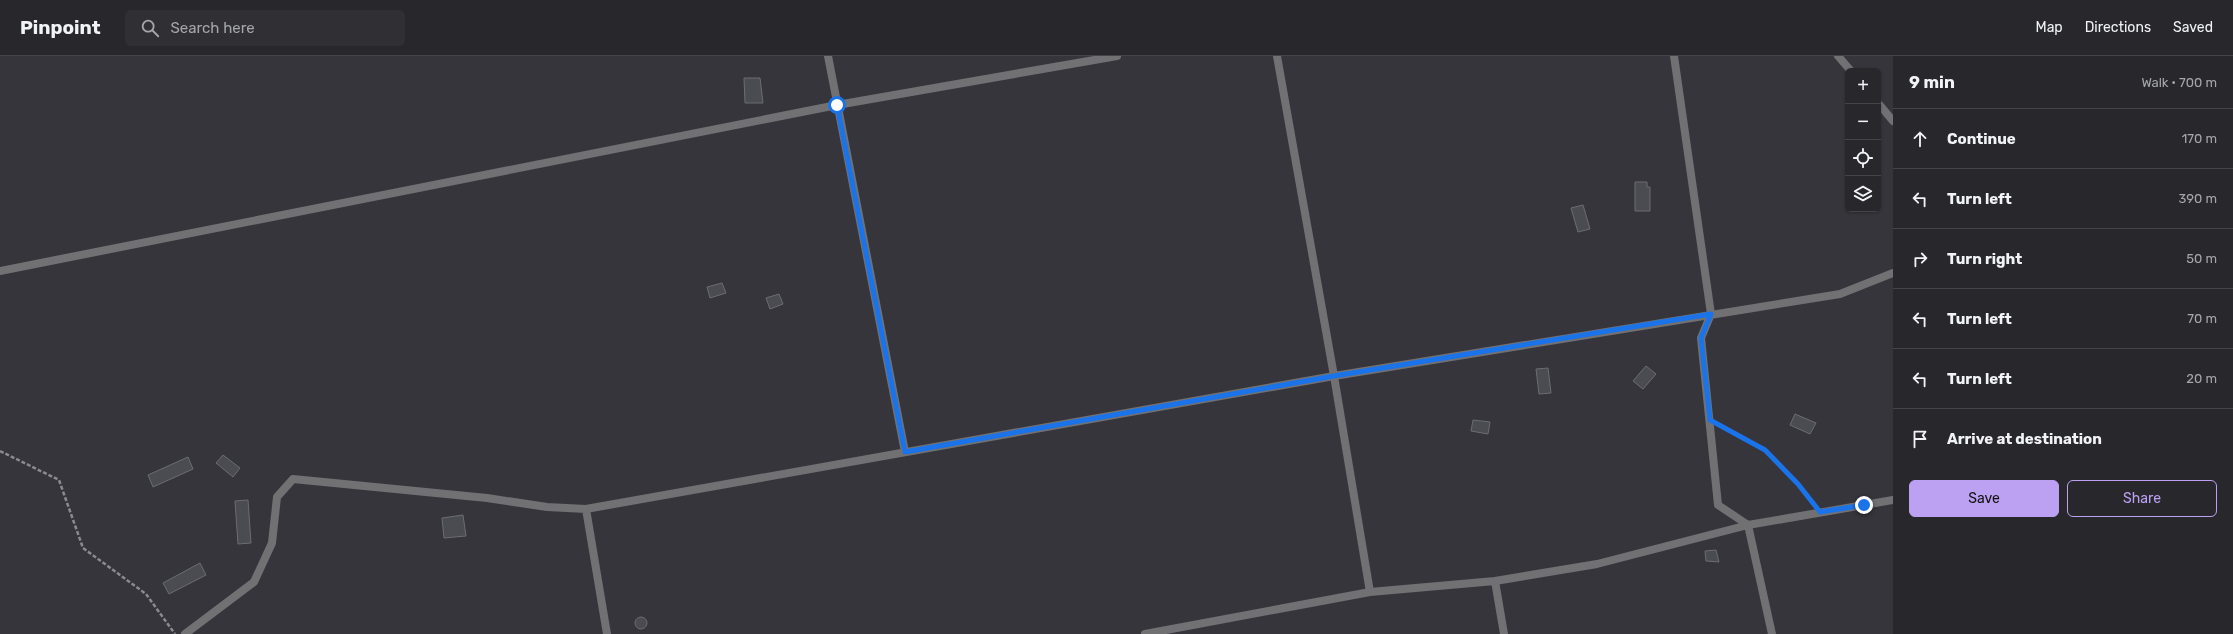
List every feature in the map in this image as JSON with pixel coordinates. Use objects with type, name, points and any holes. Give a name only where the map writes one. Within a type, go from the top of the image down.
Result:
[{"type":"street","points":[[828,56],[905,452]]},
{"type":"street","points":[[0,272],[837,105],[1117,56]]},
{"type":"street","points":[[1277,56],[1334,376],[1370,592]]},
{"type":"street","points":[[1674,56],[1711,314],[1701,338],[1718,505],[1748,525],[1772,634]]},
{"type":"street","points":[[1838,56],[1848,68]]},
{"type":"street","points":[[1879,104],[1893,121]]},
{"type":"street","points":[[185,634],[254,582],[272,543],[277,497],[293,479],[487,498],[547,507],[586,509],[1334,376],[1840,294],[1893,273]]},
{"type":"street","points":[[1144,634],[1370,592],[1495,581],[1597,564],[1748,525],[1893,500]]},
{"type":"street","points":[[586,509],[607,634]]},
{"type":"street","points":[[1495,581],[1504,634]]},
{"type":"path","points":[[1710,420],[1765,450],[1798,484],[1820,512]]},
{"type":"path","points":[[0,451],[59,480],[83,548],[146,594],[175,634]]},
{"type":"building","points":[[744,78],[760,78],[763,103],[745,103]]},
{"type":"building","points":[[1635,182],[1647,182],[1647,187],[1650,187],[1650,211],[1635,211]]},
{"type":"building","points":[[1583,205],[1590,229],[1578,232],[1571,208]]},
{"type":"building","points":[[722,283],[726,293],[710,298],[707,287]]},
{"type":"building","points":[[779,294],[783,304],[770,309],[766,298]]},
{"type":"building","points":[[1646,366],[1656,374],[1643,389],[1633,381]]},
{"type":"building","points":[[1548,368],[1551,393],[1539,394],[1536,369]]},
{"type":"building","points":[[1795,414],[1816,423],[1810,434],[1790,425]]},
{"type":"building","points":[[1473,420],[1490,422],[1488,434],[1471,431]]},
{"type":"building","points":[[223,455],[240,468],[233,477],[216,463]]},
{"type":"building","points":[[188,457],[193,469],[153,487],[148,475]]},
{"type":"building","points":[[248,500],[251,543],[238,544],[235,501]]},
{"type":"building","points":[[463,515],[466,536],[444,538],[442,518]]},
{"type":"building","points":[[1716,550],[1719,562],[1706,561],[1705,551]]},
{"type":"building","points":[[200,563],[206,575],[169,594],[163,583]]},
{"type":"building","points":[[639,617],[643,617],[647,623],[643,629],[639,629],[635,625],[635,621]]},
{"type":"route","points":[[837,105],[905,452],[1334,376],[1711,314],[1701,338],[1710,420],[1765,450],[1798,484],[1820,512],[1864,505]]}]
